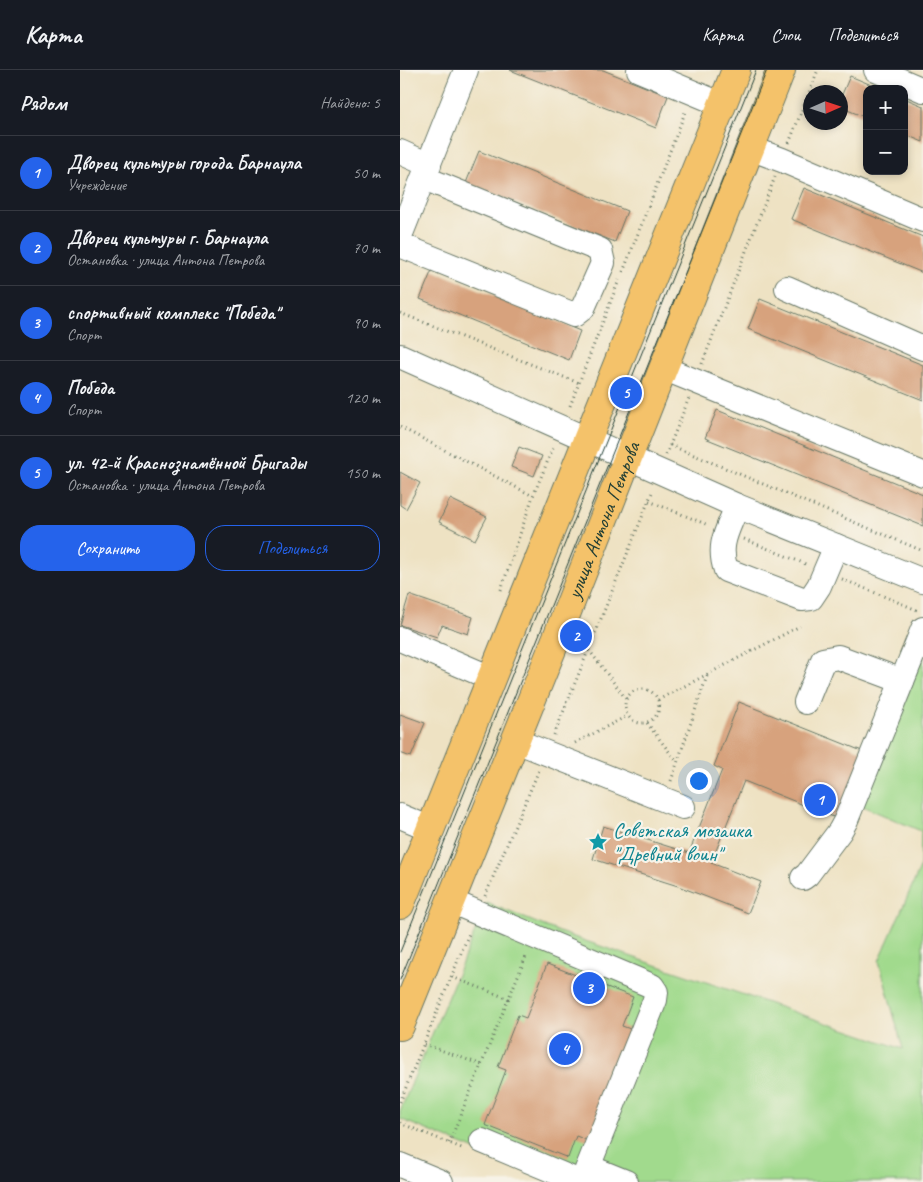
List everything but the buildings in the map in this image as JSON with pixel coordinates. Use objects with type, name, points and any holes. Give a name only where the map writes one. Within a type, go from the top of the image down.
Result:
[{"type":"main road","name":"улица Антона Петрова","points":[[400,905],[736,70]]},
{"type":"main road","name":"улица Антона Петрова","points":[[400,1026],[516,741],[781,70]]},
{"type":"street","points":[[400,236],[466,70]]},
{"type":"street","points":[[639,70],[722,104]]},
{"type":"street","points":[[876,70],[918,82]]},
{"type":"street","points":[[750,148],[923,220]]},
{"type":"street","points":[[400,152],[427,171],[600,250],[603,263],[583,308],[574,315],[400,245]]},
{"type":"street","points":[[787,288],[923,348]]},
{"type":"street","points":[[400,356],[737,506],[923,581]]},
{"type":"street","points":[[663,368],[923,474]]},
{"type":"street","points":[[737,506],[722,545],[722,557],[726,570],[802,599],[812,598],[836,546]]},
{"type":"street","points":[[803,878],[840,831],[846,820],[923,629]]},
{"type":"street","points":[[400,639],[491,678]]},
{"type":"street","points":[[806,702],[823,660],[838,657],[902,681]]},
{"type":"street","points":[[516,741],[674,803]]},
{"type":"street","points":[[400,816],[431,828]]},
{"type":"street","points":[[450,902],[652,986],[656,992],[656,1000],[584,1177]]},
{"type":"street","points":[[482,1141],[584,1177],[626,1182]]},
{"type":"street","points":[[400,1165],[441,1182]]},
{"type":"path","points":[[665,458],[818,70]]},
{"type":"path","points":[[570,406],[694,92]]},
{"type":"path","points":[[400,312],[579,383]]},
{"type":"path","points":[[400,427],[533,496],[554,444]]},
{"type":"path","points":[[670,445],[923,550]]},
{"type":"path","points":[[400,1102],[477,914],[549,754],[588,650],[655,486]]},
{"type":"path","points":[[649,501],[923,612]]},
{"type":"path","points":[[658,700],[800,626]]},
{"type":"path","points":[[588,650],[626,699]]},
{"type":"path","points":[[674,803],[678,763],[708,673]]},
{"type":"path","points":[[645,689],[656,695],[658,700],[659,711],[648,723],[636,723],[628,716],[625,710],[626,699],[634,690],[645,689]]},
{"type":"path","points":[[549,754],[628,716]]},
{"type":"path","points":[[648,723],[678,763]]},
{"type":"path","points":[[449,1143],[534,937]]},
{"type":"path","points":[[452,977],[509,999]]},
{"type":"path","points":[[424,1044],[482,1066]]},
{"type":"green space","points":[[923,654],[923,1182],[554,1182],[400,1119],[400,1111],[487,903],[562,933],[903,1049],[879,961],[920,868],[921,831],[862,806]]},
{"type":"tram line","points":[[400,952],[756,70]]},
{"type":"tram line","points":[[400,980],[767,70]]},
{"type":"place","name":"ул. 42-й Краснознамённой Бригады","points":[[626,393]]},
{"type":"place","name":"Дворец культуры г. Барнаула","points":[[576,636]]},
{"type":"place","name":"Дворец культуры города Барнаула","points":[[820,800]]},
{"type":"place","name":"Советская мозаика \"Древний воин\"","points":[[598,842]]},
{"type":"place","name":"спортивный комплекс \"Победа\"","points":[[589,988]]},
{"type":"place","name":"Победа","points":[[565,1049]]}]
